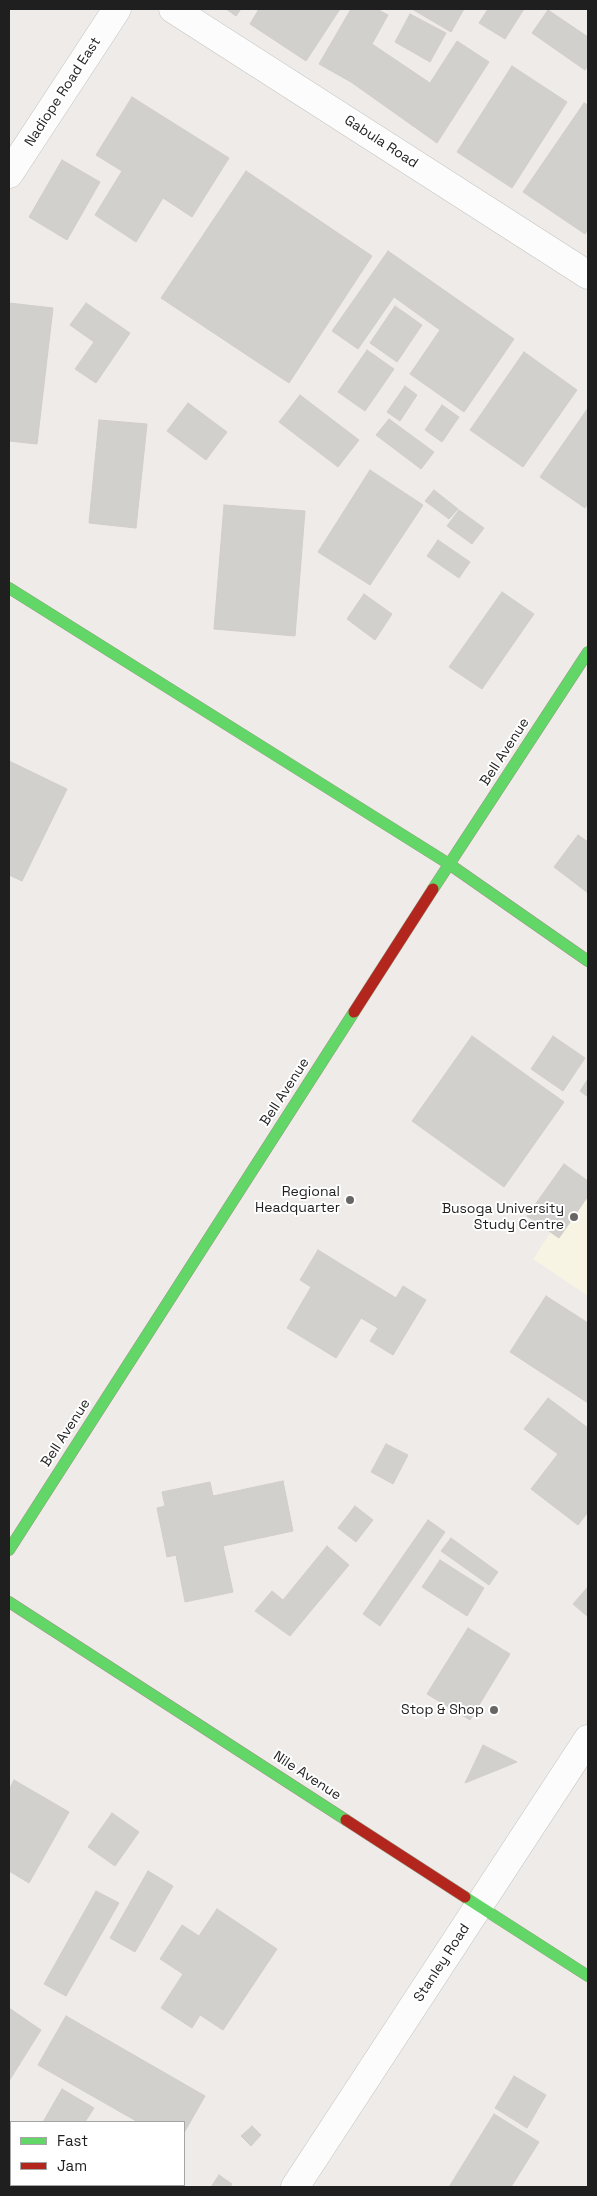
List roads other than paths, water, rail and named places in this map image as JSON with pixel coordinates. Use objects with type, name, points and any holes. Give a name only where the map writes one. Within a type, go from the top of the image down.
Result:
[{"type":"street","name":"Nadiope Road East","points":[[9,174],[118,9]]},
{"type":"street","name":"Gabula Road","points":[[173,9],[588,275]]},
{"type":"street","points":[[9,588],[449,864],[588,961]]},
{"type":"street","name":"Bell Avenue","points":[[9,1550],[449,864],[588,652]]},
{"type":"street","name":"Nile Avenue","points":[[9,1602],[588,1976]]},
{"type":"street","name":"Stanley Road","points":[[294,2187],[588,1739]]},
{"type":"place","name":"Regional Headquarter","points":[[350,1200]]},
{"type":"place","name":"Busoga University Study Centre","points":[[574,1217]]},
{"type":"place","name":"Stop & Shop","points":[[494,1710]]}]
